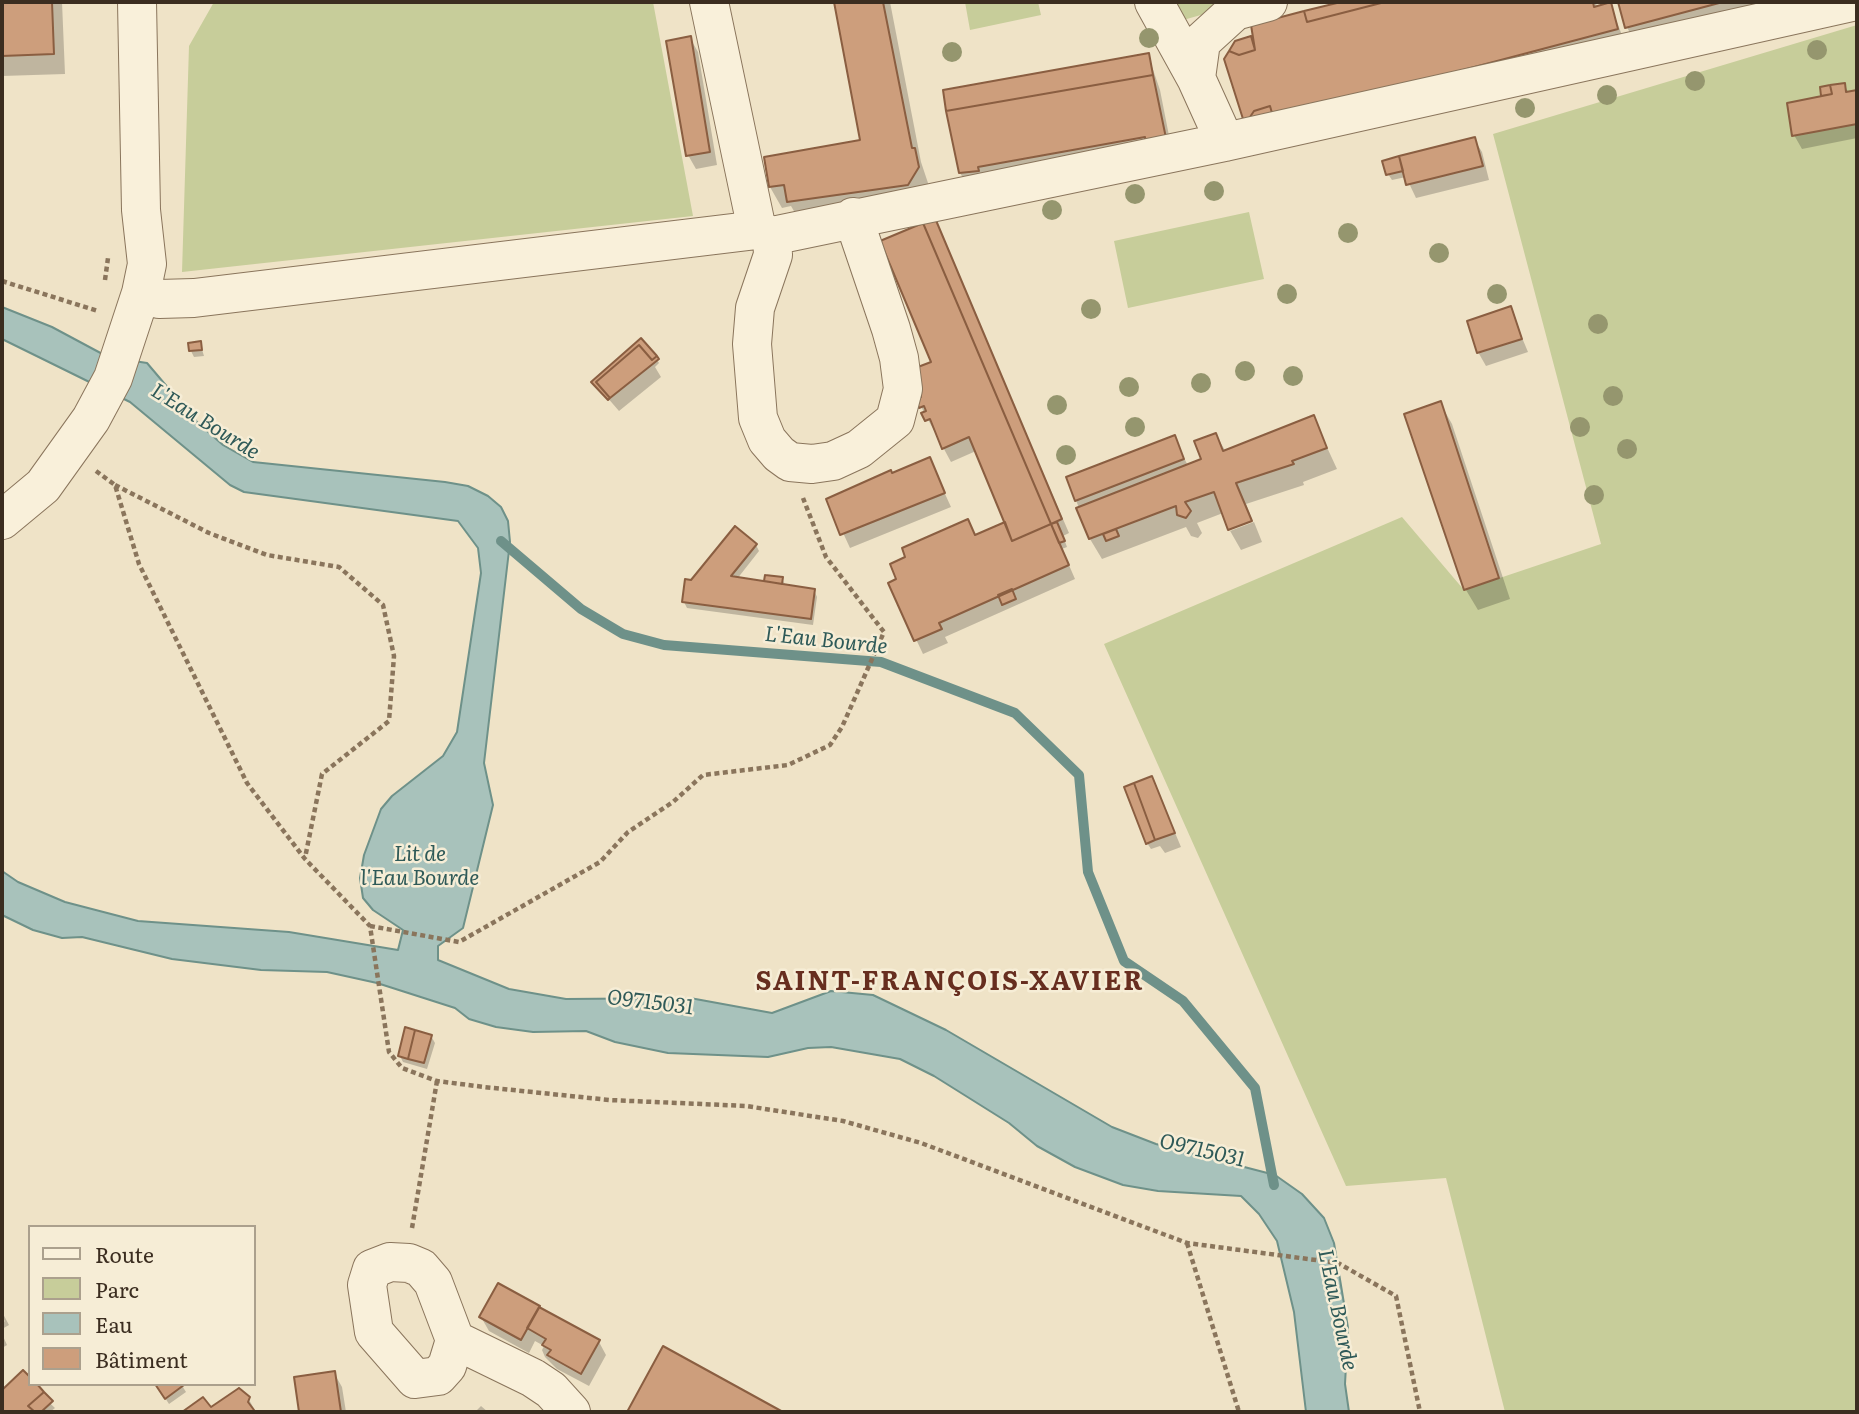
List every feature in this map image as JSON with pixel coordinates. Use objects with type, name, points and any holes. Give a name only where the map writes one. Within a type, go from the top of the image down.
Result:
[{"type":"street","points":[[111,329],[141,293],[147,264],[141,210],[137,2]]},
{"type":"street","points":[[709,2],[764,233],[773,255],[755,308],[753,375],[758,418],[767,440],[790,462],[812,464],[833,461],[859,449],[895,420],[901,404],[899,358],[853,218]]},
{"type":"street","points":[[1154,2],[1195,78],[1225,142]]},
{"type":"street","points":[[1195,78],[1201,42],[1235,11],[1268,2]]},
{"type":"street","points":[[141,293],[159,299],[194,298],[764,233],[853,218],[1225,142],[1852,2]]},
{"type":"street","points":[[2,510],[54,442],[113,378],[111,329],[141,210]]},
{"type":"street","points":[[2,520],[43,486],[84,410]]},
{"type":"street","points":[[390,1262],[408,1263],[421,1268],[432,1282],[455,1340],[447,1366],[438,1376],[415,1379],[374,1332],[367,1284],[372,1269],[390,1262]]},
{"type":"street","points":[[455,1340],[533,1378],[551,1390],[571,1412]]},
{"type":"path","points":[[2,281],[111,329]]},
{"type":"path","points":[[369,926],[459,942],[600,862],[628,832],[673,802],[704,775],[788,765],[830,745],[842,727],[884,632],[826,557],[790,462]]},
{"type":"path","points":[[94,470],[115,485],[209,533],[267,555],[339,567],[383,605],[394,656],[389,721],[322,774],[305,859]]},
{"type":"path","points":[[115,485],[139,564],[247,783],[305,859],[369,926],[389,1052],[402,1068],[437,1081],[609,1100],[746,1105],[843,1121],[921,1143],[1187,1243],[1339,1263],[1396,1296],[1420,1412]]},
{"type":"path","points":[[408,1263],[437,1081]]},
{"type":"path","points":[[1187,1243],[1239,1412]]},
{"type":"green space","points":[[214,2],[653,2],[693,216],[182,272],[189,46]]},
{"type":"green space","points":[[965,2],[1038,2],[1041,15],[970,30]]},
{"type":"green space","points":[[1165,2],[1247,2],[1176,22]]},
{"type":"green space","points":[[1857,25],[1857,1412],[1505,1412],[1446,1178],[1346,1186],[1104,644],[1402,517],[1464,590],[1601,544],[1493,134]]},
{"type":"green space","points":[[1249,212],[1264,279],[1128,308],[1114,241]]},
{"type":"water","name":"Lit de l'Eau Bourde","points":[[2,307],[52,327],[108,357],[147,363],[197,422],[223,445],[253,462],[468,486],[488,496],[501,507],[508,521],[510,542],[484,763],[493,805],[463,928],[438,946],[438,960],[509,989],[566,999],[690,998],[772,1013],[831,991],[873,995],[946,1030],[1112,1127],[1156,1144],[1275,1175],[1302,1194],[1324,1218],[1334,1243],[1348,1328],[1345,1384],[1349,1412],[1306,1412],[1294,1312],[1277,1241],[1259,1214],[1241,1196],[1158,1191],[1123,1185],[1075,1167],[1037,1146],[1009,1123],[934,1076],[900,1059],[831,1047],[808,1048],[768,1057],[668,1053],[615,1042],[586,1031],[533,1032],[496,1027],[469,1019],[455,1008],[377,983],[327,972],[261,970],[172,959],[82,937],[62,938],[33,930],[2,915],[2,871],[18,882],[65,902],[138,921],[289,932],[398,950],[403,930],[373,910],[363,898],[360,878],[364,855],[381,809],[392,796],[443,756],[457,732],[481,573],[478,548],[458,521],[244,492],[230,485],[130,402],[2,339]]},
{"type":"building","points":[[2,2],[52,2],[54,54],[2,56]]},
{"type":"building","points":[[834,2],[883,2],[912,148],[915,148],[919,167],[908,185],[787,202],[784,185],[769,187],[764,157],[860,140]]},
{"type":"building","points":[[1341,2],[1385,2],[1307,22],[1304,11]]},
{"type":"building","points":[[1385,2],[1593,2],[1594,7],[1611,2],[1618,29],[1274,120],[1270,106],[1254,111],[1248,120],[1243,119],[1224,59],[1229,51],[1239,55],[1255,50],[1251,25],[1304,11],[1307,22]]},
{"type":"building","points":[[1618,2],[1723,2],[1625,28]]},
{"type":"building","points":[[691,36],[710,152],[686,156],[666,41]]},
{"type":"building","points":[[1251,36],[1255,50],[1239,55],[1229,51],[1235,41]]},
{"type":"building","points":[[1149,53],[1153,75],[946,111],[943,90]]},
{"type":"building","points":[[1153,75],[1166,138],[1145,141],[1145,137],[978,167],[979,171],[959,173],[946,111]]},
{"type":"building","points":[[1845,83],[1846,92],[1857,90],[1857,124],[1792,136],[1787,103],[1832,94],[1830,85]]},
{"type":"building","points":[[1830,85],[1832,94],[1821,96],[1820,87]]},
{"type":"building","points":[[1270,106],[1274,120],[1248,120],[1254,111]]},
{"type":"building","points":[[1475,137],[1483,166],[1406,185],[1399,156]]},
{"type":"building","points":[[1399,156],[1403,171],[1386,175],[1382,161]]},
{"type":"building","points":[[935,218],[1062,519],[1051,524],[923,223]]},
{"type":"building","points":[[923,223],[1051,524],[1012,541],[969,437],[942,449],[930,419],[925,421],[921,413],[926,411],[924,406],[919,408],[916,400],[921,397],[910,370],[931,362],[880,241]]},
{"type":"building","points":[[1511,306],[1522,339],[1477,353],[1467,321]]},
{"type":"building","points":[[641,338],[657,356],[652,360],[639,345],[596,382],[610,398],[608,400],[591,382]]},
{"type":"building","points":[[201,341],[202,350],[189,351],[188,343]]},
{"type":"building","points":[[639,345],[652,360],[657,356],[659,359],[610,398],[596,382]]},
{"type":"building","points":[[1441,401],[1499,578],[1464,590],[1404,414]]},
{"type":"building","points":[[1314,415],[1327,448],[1292,461],[1294,464],[1236,483],[1252,521],[1228,530],[1214,492],[1185,502],[1191,511],[1186,518],[1177,515],[1176,506],[1089,539],[1076,508],[1201,459],[1194,441],[1216,433],[1223,451]]},
{"type":"building","points":[[1175,435],[1184,459],[1075,501],[1066,477]]},
{"type":"building","points":[[930,457],[945,493],[840,535],[826,499],[891,470],[892,473]]},
{"type":"building","points":[[968,519],[975,535],[1005,522],[1012,541],[1051,524],[1069,565],[939,623],[942,629],[914,641],[888,583],[896,579],[890,564],[905,557],[902,548]]},
{"type":"building","points":[[1057,522],[1065,541],[1059,543],[1051,524]]},
{"type":"building","points":[[735,526],[757,544],[731,576],[815,589],[811,619],[682,602],[685,579],[691,580]]},
{"type":"building","points":[[1116,529],[1119,536],[1106,541],[1103,534]]},
{"type":"building","points":[[765,575],[783,577],[782,584],[764,581]]},
{"type":"building","points":[[1012,589],[1016,599],[1002,605],[998,595]]},
{"type":"building","points":[[1152,776],[1175,833],[1155,840],[1134,783]]},
{"type":"building","points":[[1134,783],[1155,840],[1146,844],[1124,787]]},
{"type":"building","points":[[405,1027],[415,1030],[408,1059],[398,1056]]},
{"type":"building","points":[[415,1030],[432,1035],[424,1063],[408,1059]]},
{"type":"building","points":[[498,1283],[540,1306],[521,1340],[479,1317]]},
{"type":"building","points":[[539,1307],[600,1340],[581,1374],[547,1355],[551,1350],[542,1345],[546,1339],[527,1328]]},
{"type":"building","points":[[663,1346],[783,1412],[627,1412]]},
{"type":"building","points":[[23,1370],[28,1375],[28,1386],[39,1386],[44,1392],[28,1406],[35,1412],[2,1412],[2,1390]]},
{"type":"building","points":[[335,1371],[341,1412],[299,1412],[294,1377]]},
{"type":"building","points":[[156,1386],[183,1386],[165,1399]]},
{"type":"building","points":[[239,1388],[250,1397],[248,1402],[254,1410],[251,1412],[182,1412],[203,1397],[211,1407]]},
{"type":"building","points":[[44,1392],[53,1401],[41,1412],[35,1412],[28,1406]]},
{"type":"waterway","name":"L'Eau Bourde","points":[[501,541],[581,609],[623,634],[664,645],[881,662],[1015,713],[1079,775],[1088,872],[1124,961],[1183,1001],[1255,1088],[1274,1185]]},
{"type":"district","name":"SAINT-FRANÇOIS-XAVIER","points":[[950,982]]},
{"type":"water label","name":"O9715031","points":[[650,1003]]},
{"type":"water label","name":"O9715031","points":[[1202,1151]]}]
